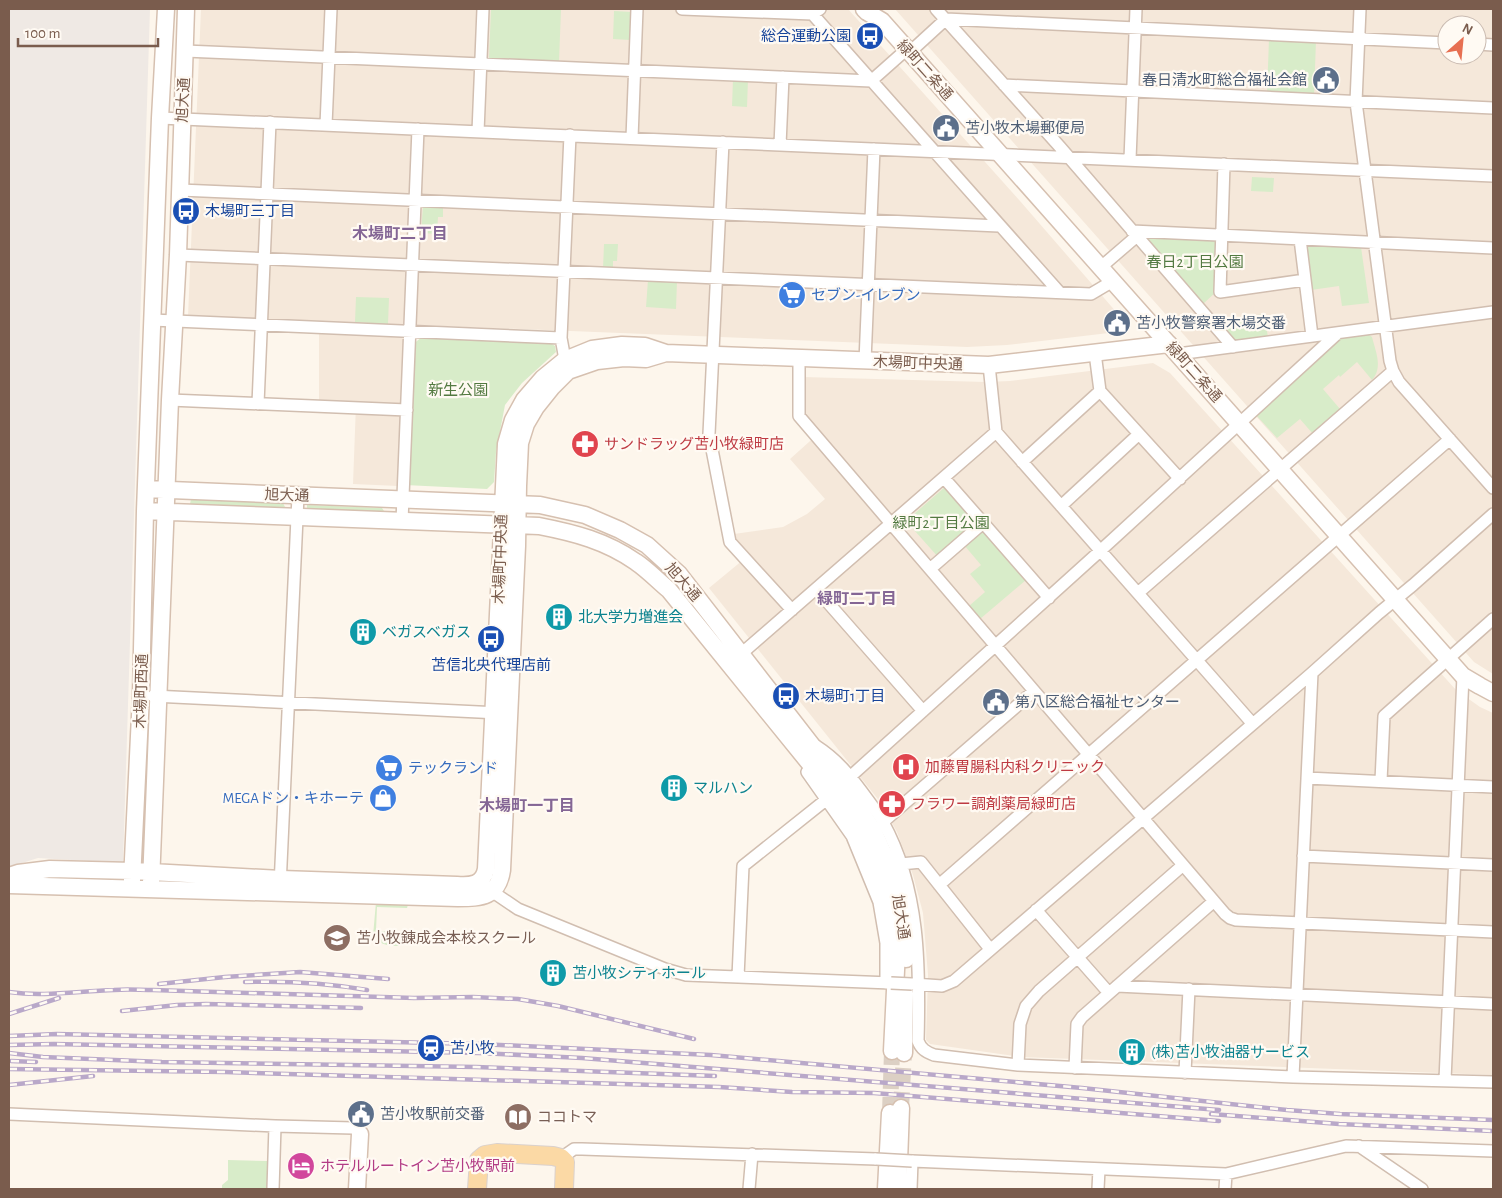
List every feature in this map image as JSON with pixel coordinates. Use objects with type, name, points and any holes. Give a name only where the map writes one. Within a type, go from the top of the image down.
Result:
[{"type":"main road","points":[[477,1189],[480,1160],[485,1155],[497,1153],[542,1154],[561,1158],[565,1162],[564,1189]]},
{"type":"street","name":"旭大通","points":[[166,9],[160,118],[146,511],[510,524],[539,526],[581,535],[611,547],[637,562],[669,590],[803,745]]},
{"type":"street","name":"旭大通","points":[[166,512],[178,255],[186,9]]},
{"type":"street","points":[[326,125],[331,9]]},
{"type":"street","points":[[478,132],[483,9]]},
{"type":"street","points":[[632,138],[637,9]]},
{"type":"street","points":[[682,9],[813,11],[871,81],[1060,293]]},
{"type":"street","name":"緑町二条通","points":[[864,9],[867,12],[880,15],[908,51],[1464,676],[1493,693]]},
{"type":"street","points":[[936,9],[1069,157],[1233,347]]},
{"type":"street","points":[[1130,159],[1136,9]]},
{"type":"street","points":[[1360,9],[1356,102],[1390,361],[1399,382],[1493,488]]},
{"type":"street","points":[[185,51],[871,81],[946,19],[1437,43]]},
{"type":"street","points":[[780,145],[783,77]]},
{"type":"street","points":[[1004,85],[1493,108]]},
{"type":"street","points":[[160,118],[1493,176]]},
{"type":"street","points":[[258,404],[270,122]]},
{"type":"street","points":[[402,521],[418,129]]},
{"type":"street","points":[[566,366],[562,338],[570,136]]},
{"type":"street","points":[[723,142],[710,434],[730,542],[792,610]]},
{"type":"street","points":[[866,361],[874,149]]},
{"type":"street","points":[[1224,164],[1220,292],[1305,280]]},
{"type":"street","points":[[180,190],[999,226]]},
{"type":"street","points":[[1100,267],[1135,234],[1493,248]]},
{"type":"street","points":[[1300,239],[1312,336]]},
{"type":"street","points":[[178,255],[1091,294],[1113,281]]},
{"type":"street","points":[[1173,349],[1233,347],[1493,312]]},
{"type":"street","points":[[152,320],[562,338]]},
{"type":"street","points":[[852,776],[1338,333]]},
{"type":"street","name":"木場町中央通","points":[[486,887],[498,884],[502,870],[501,713],[510,524],[506,444],[513,420],[524,400],[543,378],[566,366],[624,358],[646,359],[666,353],[989,365],[1094,353],[1173,349]]},
{"type":"street","points":[[1094,353],[1100,391],[1180,479]]},
{"type":"street","points":[[799,359],[799,416],[1225,914],[1236,920],[1493,932]]},
{"type":"street","points":[[989,365],[996,432],[1252,723]]},
{"type":"street","points":[[1138,593],[1393,371]]},
{"type":"street","points":[[1022,462],[1100,391]]},
{"type":"street","points":[[170,400],[407,410]]},
{"type":"street","points":[[741,654],[996,432]]},
{"type":"street","points":[[1061,506],[1139,434]]},
{"type":"street","points":[[939,885],[1450,439]]},
{"type":"street","points":[[944,478],[1049,598]]},
{"type":"street","name":"旭大通","points":[[146,489],[540,505],[585,515],[620,530],[647,545],[679,574],[741,654],[863,834],[889,902],[897,950],[898,1052]]},
{"type":"street","points":[[280,886],[298,496]]},
{"type":"street","name":"木場町西通","points":[[132,890],[141,695],[146,511]]},
{"type":"street","name":"木場町西通","points":[[150,889],[166,512]]},
{"type":"street","points":[[9,876],[50,869],[132,871],[280,886],[472,898],[484,896],[486,887],[518,909],[665,969],[686,975],[942,986],[954,981],[1312,673],[1493,514]]},
{"type":"street","points":[[930,569],[983,523]]},
{"type":"street","points":[[816,589],[923,711]]},
{"type":"street","points":[[1381,781],[1384,716],[1493,619]]},
{"type":"street","points":[[1293,1077],[1312,673]]},
{"type":"street","points":[[1445,1080],[1464,676]]},
{"type":"street","points":[[883,822],[1034,691]]},
{"type":"street","points":[[141,695],[501,713]]},
{"type":"street","points":[[888,983],[886,943],[879,902],[852,836],[807,772],[803,745],[828,753],[852,776],[883,822],[901,864],[910,896],[917,942],[918,1041],[927,1052],[934,1055],[1018,1066],[1293,1077],[1493,1082]]},
{"type":"street","points":[[1307,778],[1493,787]]},
{"type":"street","points":[[738,976],[743,866],[827,799]]},
{"type":"street","points":[[1303,856],[1493,865]]},
{"type":"street","points":[[901,864],[921,862],[990,949]]},
{"type":"street","points":[[1018,1066],[1020,1024],[1026,1006],[1039,991],[1182,866]]},
{"type":"street","points":[[9,886],[132,890],[280,886]]},
{"type":"street","points":[[1075,1068],[1076,1024],[1082,1016],[1213,902]]},
{"type":"street","points":[[1036,910],[1077,957],[1113,989],[1189,989],[1493,1004]]},
{"type":"street","points":[[1185,1073],[1189,989]]},
{"type":"street","points":[[886,1189],[895,1111],[898,1189]]},
{"type":"street","points":[[9,1114],[353,1128],[360,1134],[357,1189]]},
{"type":"street","points":[[272,1189],[276,1126]]},
{"type":"street","points":[[1359,1146],[1422,1189]]},
{"type":"street","points":[[561,1158],[574,1149],[752,1154],[1226,1174],[1334,1148],[1359,1146],[1493,1151]]},
{"type":"street","points":[[749,1189],[752,1154]]},
{"type":"street","points":[[911,1189],[912,1161]]},
{"type":"street","points":[[1098,1189],[1099,1169]]},
{"type":"street","points":[[1225,1189],[1226,1174]]},
{"type":"shaded area","points":[[9,9],[150,9],[123,863],[38,858],[9,867]]},
{"type":"shaded area","points":[[201,9],[848,9],[1020,201],[1124,321],[1123,327],[1117,332],[1007,345],[967,347],[418,325],[404,342],[398,486],[353,484],[356,404],[319,402],[319,322],[188,317]]},
{"type":"shaded area","points":[[895,9],[1493,9],[1493,674],[1474,662]]},
{"type":"shaded area","points":[[1153,363],[1170,373],[1456,690],[1480,707],[1493,713],[1493,1075],[1022,1057],[930,1044],[926,1040],[928,975],[923,913],[913,875],[897,832],[881,803],[709,588],[749,555],[736,541],[734,534],[783,527],[807,514],[825,499],[790,459],[819,433],[803,414],[803,377],[986,382],[1010,381]]},
{"type":"green space","points":[[491,9],[561,9],[559,62],[489,59]]},
{"type":"green space","points":[[614,11],[632,12],[630,40],[613,39]]},
{"type":"green space","points":[[1269,39],[1316,41],[1314,95],[1267,93]]},
{"type":"green space","points":[[733,79],[748,80],[747,107],[732,106]]},
{"type":"green space","points":[[1252,177],[1274,178],[1273,192],[1251,191]]},
{"type":"green space","points":[[423,206],[443,207],[443,217],[438,217],[437,234],[421,233]]},
{"type":"green space","name":"春日2丁目公園","points":[[1149,236],[1219,239],[1218,290],[1202,305],[1146,240]]},
{"type":"green space","points":[[604,244],[618,244],[617,261],[613,261],[613,269],[603,269]]},
{"type":"green space","points":[[1307,244],[1361,247],[1369,303],[1342,306],[1339,286],[1311,290]]},
{"type":"green space","points":[[648,280],[677,281],[676,309],[646,307]]},
{"type":"green space","points":[[356,297],[389,298],[388,324],[355,322]]},
{"type":"green space","points":[[1264,314],[1268,337],[1236,341],[1217,321]]},
{"type":"green space","points":[[1369,335],[1372,337],[1378,360],[1375,375],[1372,380],[1357,362],[1323,389],[1340,409],[1313,434],[1300,419],[1277,438],[1255,414],[1338,339]]},
{"type":"green space","name":"新生公園","points":[[422,337],[549,342],[555,346],[556,352],[522,383],[505,405],[496,452],[494,482],[487,489],[405,485],[412,345]]},
{"type":"green space","name":"緑町2丁目公園","points":[[945,487],[978,524],[939,558],[906,521]]},
{"type":"green space","points":[[191,499],[283,503],[285,507],[190,504]]},
{"type":"green space","points":[[307,505],[382,508],[384,511],[307,509]]},
{"type":"green space","points":[[982,530],[1026,580],[980,619],[969,606],[985,592],[970,574],[981,565],[964,545]]},
{"type":"green space","points":[[376,902],[411,903],[407,908],[377,907],[376,931],[411,932],[408,943],[399,946],[389,946],[373,936]]},
{"type":"green space","points":[[228,1160],[268,1161],[267,1189],[222,1189],[222,1185],[228,1180]]},
{"type":"tunnel","points":[[890,1113],[892,1051]]},
{"type":"tunnel","points":[[901,1108],[904,1053]]},
{"type":"railway","points":[[159,984],[300,972],[388,979]]},
{"type":"railway","points":[[245,982],[306,983],[367,990]]},
{"type":"railway","points":[[9,992],[48,994],[134,990],[518,999],[558,1006],[694,1039]]},
{"type":"railway","points":[[9,1014],[59,998]]},
{"type":"railway","points":[[122,1011],[206,1004],[361,1008]]},
{"type":"railway","points":[[9,1036],[57,1034],[480,1044],[711,1055],[1082,1088],[1287,1110],[1493,1120]]},
{"type":"railway","points":[[9,1045],[54,1044],[480,1053],[582,1058],[1219,1110]]},
{"type":"railway","points":[[9,1053],[43,1057],[162,1062],[476,1067],[715,1076]]},
{"type":"railway","points":[[11,1061],[36,1062]]},
{"type":"railway","points":[[9,1069],[225,1072],[719,1087],[792,1092],[874,1093],[1219,1121]]},
{"type":"railway","points":[[9,1085],[93,1076]]},
{"type":"railway","points":[[1211,1114],[1339,1124],[1493,1131]]},
{"type":"place","name":"総合運動公園","points":[[870,36]]},
{"type":"place","name":"春日清水町総合福祉会館","points":[[1326,80]]},
{"type":"place","name":"苫小牧木場郵便局","points":[[946,128]]},
{"type":"place","name":"木場町三丁目","points":[[186,211]]},
{"type":"place","name":"セブン-イレブン","points":[[792,295]]},
{"type":"place","name":"苫小牧警察署木場交番","points":[[1117,323]]},
{"type":"place","name":"サンドラッグ苫小牧緑町店","points":[[585,444]]},
{"type":"place","name":"北大学力増進会","points":[[559,617]]},
{"type":"place","name":"ベガスベガス","points":[[363,632]]},
{"type":"place","name":"苫信北央代理店前","points":[[491,639]]},
{"type":"place","name":"木場町1丁目","points":[[786,696]]},
{"type":"place","name":"第八区総合福祉センター","points":[[996,702]]},
{"type":"place","name":"加藤胃腸科内科クリニック","points":[[906,767]]},
{"type":"place","name":"テックランド","points":[[389,768]]},
{"type":"place","name":"マルハン","points":[[674,788]]},
{"type":"place","name":"MEGAドン・キホーテ","points":[[383,798]]},
{"type":"place","name":"フラワー調剤薬局緑町店","points":[[892,804]]},
{"type":"place","name":"苫小牧錬成会本校スクール","points":[[337,938]]},
{"type":"place","name":"苫小牧シティホール","points":[[553,973]]},
{"type":"place","name":"苫小牧","points":[[431,1048]]},
{"type":"place","name":"(株)苫小牧油器サービス","points":[[1132,1052]]},
{"type":"place","name":"苫小牧駅前交番","points":[[361,1114]]},
{"type":"place","name":"ココトマ","points":[[518,1117]]},
{"type":"place","name":"ホテルルートイン苫小牧駅前","points":[[301,1166]]},
{"type":"district","name":"木場町二丁目","points":[[400,233]]},
{"type":"district","name":"緑町二丁目","points":[[857,598]]},
{"type":"district","name":"木場町一丁目","points":[[527,805]]}]
